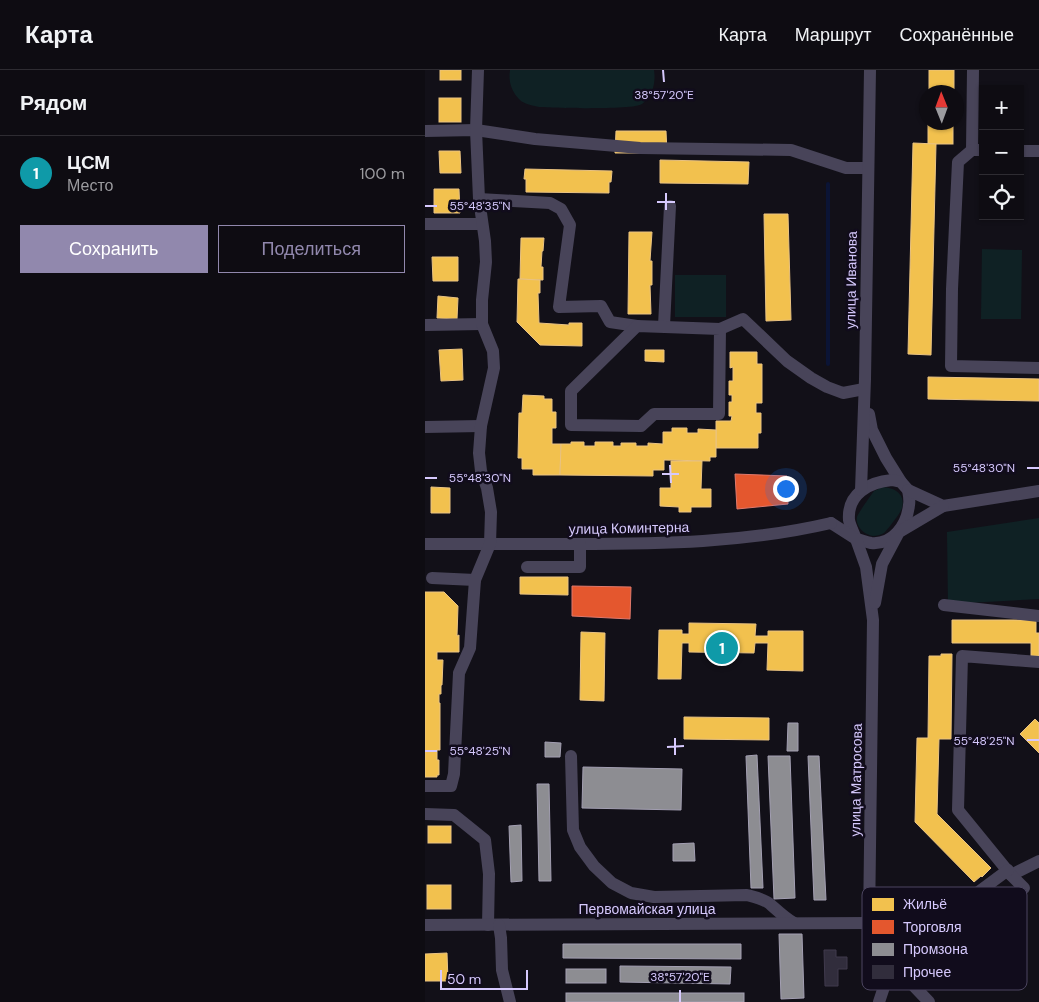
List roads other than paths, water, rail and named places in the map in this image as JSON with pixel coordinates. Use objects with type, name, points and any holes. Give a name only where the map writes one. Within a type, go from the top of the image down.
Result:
[{"type":"street","points":[[425,786],[451,786],[454,774],[459,673],[470,648],[475,580],[490,544],[491,512],[487,488],[481,471],[479,453],[481,426],[494,368],[493,351],[482,324],[482,300],[486,262],[479,199],[477,70]]},
{"type":"street","name":"улица Иванова","points":[[858,494],[864,389],[870,70]]},
{"type":"street","points":[[973,70],[977,150],[958,162],[952,289],[951,366],[1039,368]]},
{"type":"street","points":[[425,131],[477,130],[535,138],[640,148],[791,150],[846,168],[869,168]]},
{"type":"street","points":[[1024,151],[1039,151]]},
{"type":"street","points":[[479,199],[550,203],[561,210],[570,225],[559,307],[601,306],[610,322],[637,326],[720,329],[743,319],[787,361],[811,378],[843,393],[864,389],[872,430],[886,458],[904,486],[909,505],[904,522],[883,564],[873,614]]},
{"type":"street","points":[[663,326],[670,206]]},
{"type":"street","points":[[425,224],[482,224]]},
{"type":"street","points":[[425,325],[482,324]]},
{"type":"street","points":[[637,326],[571,391],[571,425],[641,426],[654,414],[719,414],[720,329]]},
{"type":"street","points":[[425,427],[481,426]]},
{"type":"street","points":[[943,506],[892,480],[881,481],[858,494],[831,524],[856,539],[873,543],[889,540],[943,506],[1039,491]]},
{"type":"street","points":[[856,539],[849,521],[850,509],[858,494]]},
{"type":"street","name":"улица Коминтерна","points":[[425,544],[678,544],[742,539],[831,524]]},
{"type":"street","name":"улица Матросова","points":[[856,539],[866,567],[873,614],[869,887]]},
{"type":"street","points":[[527,567],[580,567],[580,544]]},
{"type":"street","points":[[432,578],[475,580]]},
{"type":"street","points":[[944,606],[1039,616]]},
{"type":"street","points":[[1023,887],[958,810],[962,656],[1039,662]]},
{"type":"street","points":[[571,756],[573,830],[580,847],[594,866],[612,883],[631,893],[654,897],[747,896],[757,898],[769,903],[785,918],[794,923]]},
{"type":"street","points":[[425,814],[454,815],[485,840],[494,925],[501,938],[502,970],[510,1002]]},
{"type":"street","points":[[989,887],[1010,873],[1039,860]]},
{"type":"street","name":"Первомайская улица","points":[[425,926],[862,923]]},
{"type":"street","points":[[879,1002],[883,990]]},
{"type":"street","name":"улица Матросова","points":[[918,990],[929,1002]]},
{"type":"waterway","points":[[828,184],[828,364]]},
{"type":"place","name":"ЦСМ","points":[[722,648]]}]
